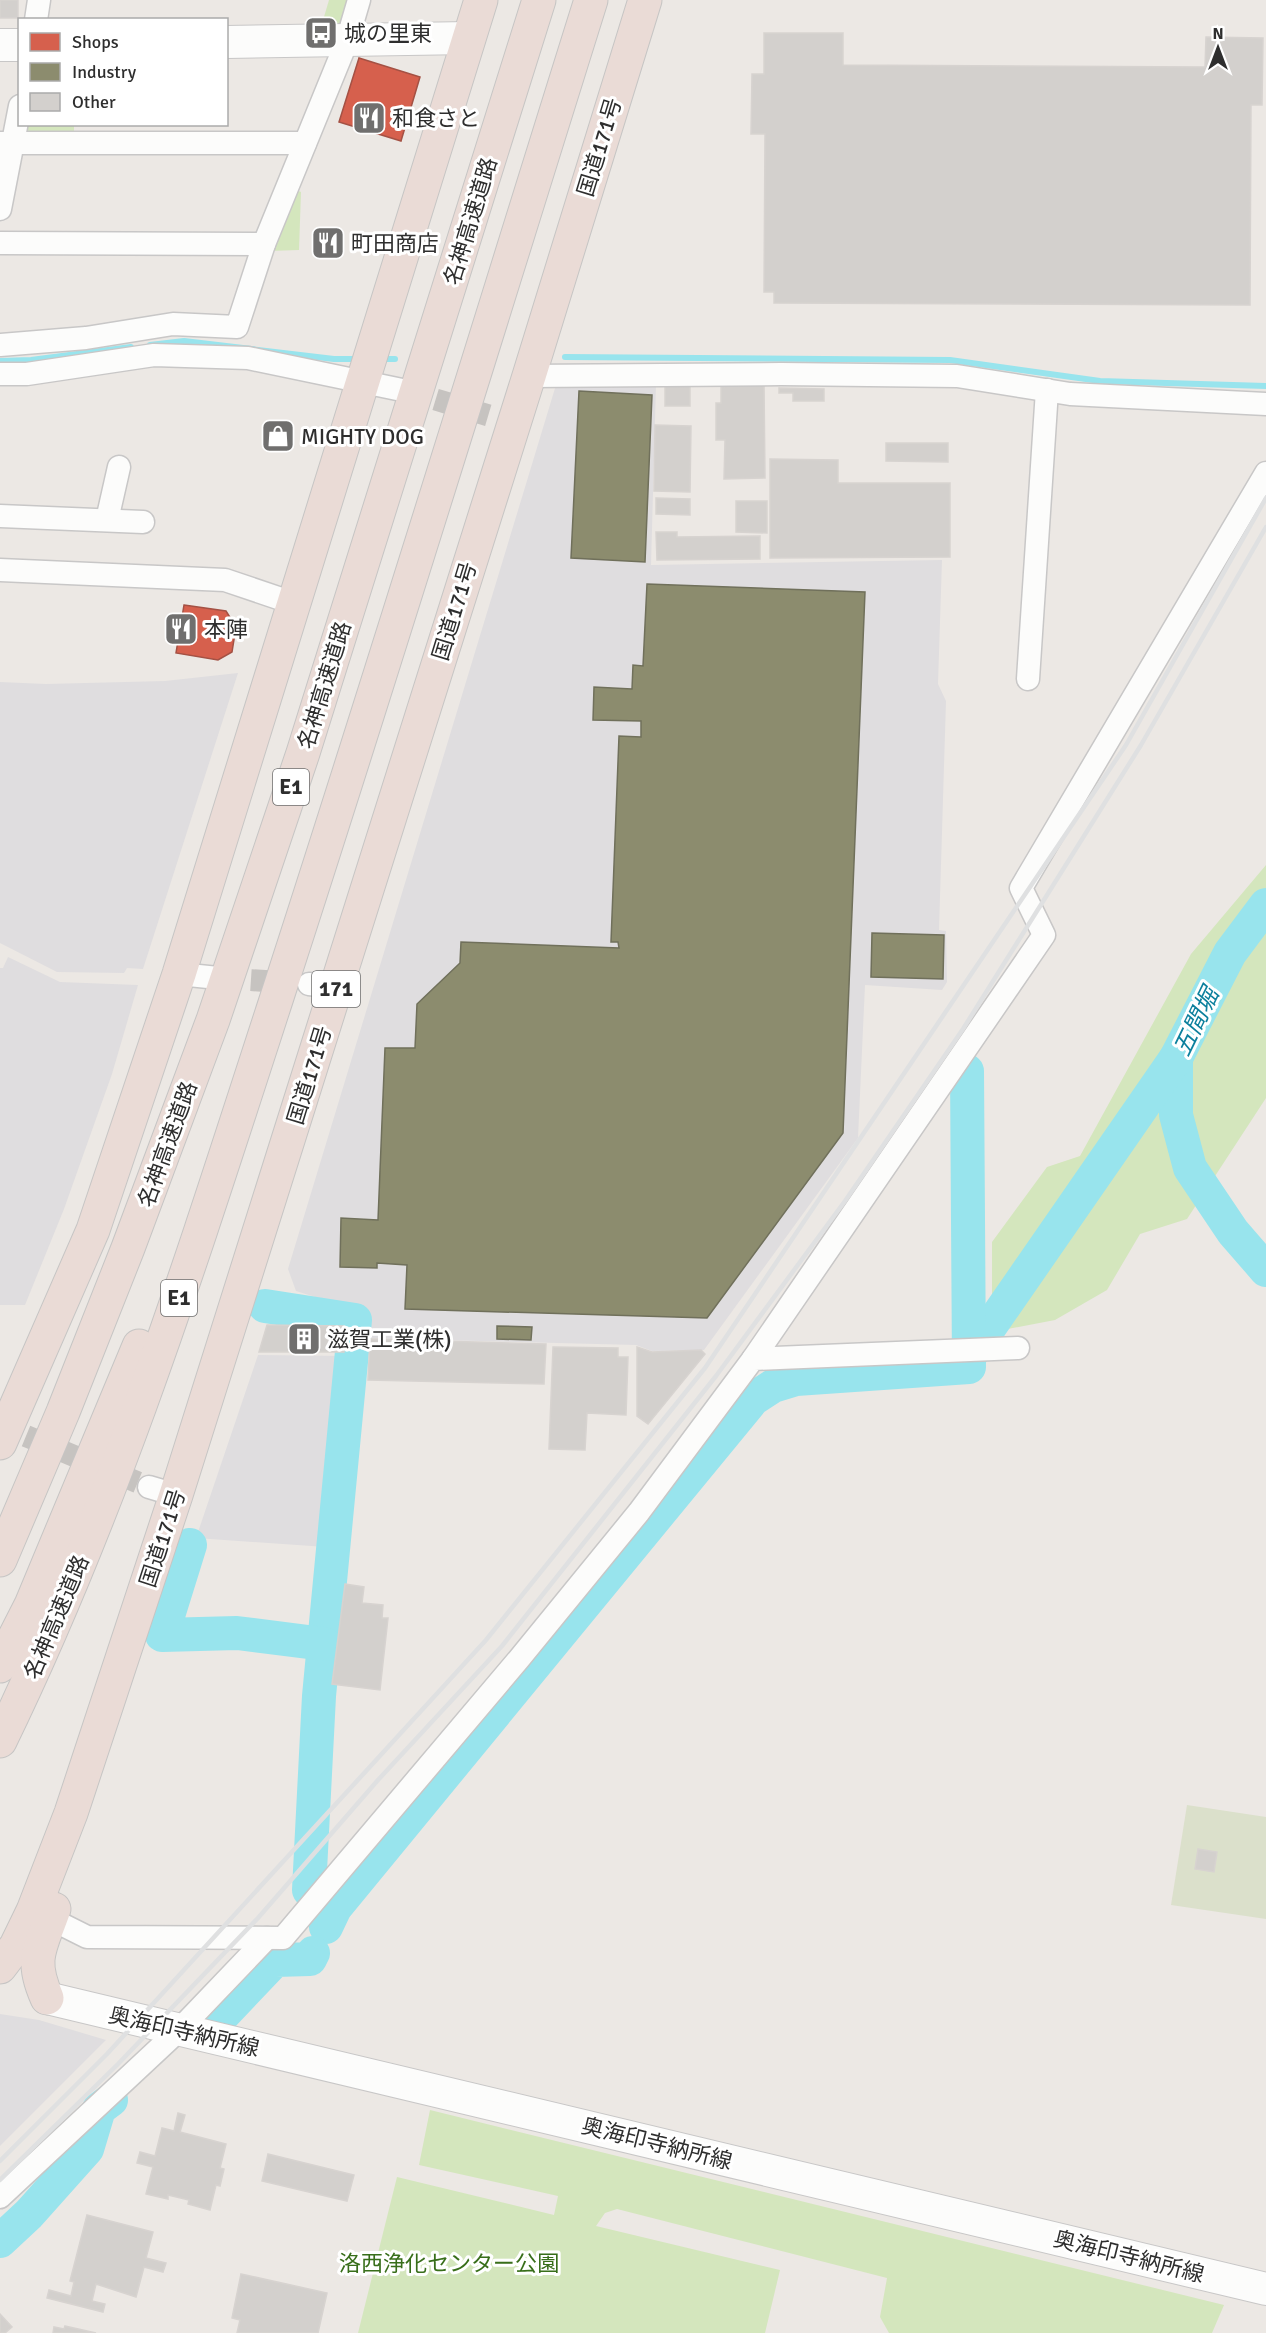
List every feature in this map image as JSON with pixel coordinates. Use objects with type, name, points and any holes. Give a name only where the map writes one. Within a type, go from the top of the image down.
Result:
[{"type":"highway","points":[[12,1435],[93,1230],[179,974],[481,0]]},
{"type":"highway","name":"名神高速道路","points":[[0,1560],[63,1412],[213,1020],[303,753],[539,0]]},
{"type":"highway","name":"名神高速道路","points":[[0,1741],[34,1672],[97,1518],[185,1280],[327,844],[591,0]]},
{"type":"highway","name":"国道171号","points":[[0,1967],[16,1946],[33,1911],[71,1813],[110,1694],[163,1491],[323,985],[505,420],[529,376],[645,0]]},
{"type":"highway","name":"名神高速道路","points":[[0,1666],[31,1605],[179,1252],[246,1080],[327,844]]},
{"type":"highway","points":[[47,1998],[38,1978],[39,1946],[81,1834],[107,1744],[110,1694]]},
{"type":"highway","points":[[0,1984],[47,1998]]},
{"type":"main road","points":[[228,42],[469,38]]},
{"type":"main road","points":[[0,45],[18,45]]},
{"type":"main road","name":"奥海印寺納所線","points":[[47,1998],[1266,2289]]},
{"type":"street","points":[[36,18],[39,0]]},
{"type":"street","points":[[0,345],[86,338],[173,324],[237,327],[264,244],[347,41],[359,0]]},
{"type":"street","points":[[0,209],[6,143],[18,111]]},
{"type":"street","points":[[6,143],[305,143]]},
{"type":"street","points":[[0,243],[264,244]]},
{"type":"street","points":[[0,374],[27,374],[154,355],[248,358],[402,390]]},
{"type":"street","points":[[529,376],[781,374],[957,376],[1070,394],[1266,404]]},
{"type":"street","points":[[1028,679],[1047,390]]},
{"type":"street","points":[[107,520],[119,467]]},
{"type":"street","points":[[51,1919],[87,1937],[283,1938],[519,1659],[639,1512],[753,1359],[1044,935],[1021,888],[1266,473]]},
{"type":"street","points":[[0,516],[143,522]]},
{"type":"street","points":[[0,570],[225,580],[293,603]]},
{"type":"street","points":[[179,974],[219,978]]},
{"type":"street","points":[[753,1359],[1018,1348]]},
{"type":"street","points":[[0,2198],[179,2030],[267,1938]]},
{"type":"shaded area","points":[[656,384],[651,565],[942,560],[938,684],[946,701],[939,930],[946,931],[947,982],[942,990],[865,985],[858,1138],[704,1350],[652,1351],[636,1345],[359,1338],[360,1311],[296,1291],[288,1269],[556,385]]},
{"type":"shaded area","points":[[238,673],[143,969],[127,968],[124,973],[57,972],[0,943],[0,682],[46,684],[165,681]]},
{"type":"shaded area","points":[[8,957],[60,982],[138,985],[112,1074],[64,1209],[25,1305],[0,1305],[0,968],[3,968]]},
{"type":"shaded area","points":[[258,1355],[347,1356],[326,1547],[196,1538]]},
{"type":"shaded area","points":[[0,2014],[39,2020],[106,2040],[0,2146]]},
{"type":"green space","points":[[329,0],[352,0],[339,26],[321,27]]},
{"type":"green space","points":[[21,126],[74,126],[74,137],[19,137]]},
{"type":"green space","points":[[292,188],[301,192],[299,250],[269,251]]},
{"type":"green space","points":[[1266,865],[1266,1098],[1187,1219],[1140,1234],[1107,1290],[1055,1320],[992,1332],[992,1242],[1047,1167],[1080,1156],[1191,954]]},
{"type":"green space","points":[[1187,1805],[1266,1817],[1266,1919],[1171,1905]]},
{"type":"green space","name":"洛西浄化センター公園","points":[[430,2110],[1224,2305],[1212,2333],[889,2333],[880,2317],[887,2278],[617,2209],[605,2213],[596,2226],[780,2270],[765,2333],[358,2333],[397,2177],[554,2215],[558,2196],[419,2165]]},
{"type":"building: Shops","points":[[359,58],[420,77],[401,141],[339,122]]},
{"type":"building: Shops","points":[[184,605],[226,611],[236,627],[232,652],[218,660],[176,653]]},
{"type":"building: Industry","points":[[579,391],[652,395],[645,562],[571,558]]},
{"type":"building: Industry","points":[[647,584],[865,592],[843,1133],[707,1318],[405,1309],[407,1265],[377,1263],[377,1268],[340,1267],[341,1218],[378,1220],[385,1048],[415,1048],[417,1004],[460,963],[461,942],[619,948],[618,942],[611,942],[619,736],[641,737],[641,721],[593,720],[594,687],[632,689],[633,665],[643,666]]},
{"type":"building: Industry","points":[[872,933],[944,935],[943,979],[871,977]]},
{"type":"building: Industry","points":[[497,1326],[532,1327],[531,1340],[497,1339]]},
{"type":"building: Other","points":[[0,0],[18,0],[18,18],[0,18]]},
{"type":"building: Other","points":[[764,33],[843,33],[843,65],[1205,67],[1206,37],[1263,38],[1262,105],[1251,105],[1250,305],[774,303],[774,292],[764,292],[765,134],[751,134],[752,74],[764,74]]},
{"type":"building: Other","points":[[764,383],[765,478],[724,479],[725,440],[716,440],[716,403],[721,403],[721,387]]},
{"type":"building: Other","points":[[665,384],[690,385],[690,406],[665,406]]},
{"type":"building: Other","points":[[779,388],[824,389],[824,401],[793,401],[793,393],[779,393]]},
{"type":"building: Other","points":[[655,425],[691,426],[690,492],[654,491]]},
{"type":"building: Other","points":[[886,443],[948,443],[948,462],[886,461]]},
{"type":"building: Other","points":[[770,459],[838,460],[838,483],[950,483],[950,557],[770,558]]},
{"type":"building: Other","points":[[656,498],[690,499],[690,515],[656,514]]},
{"type":"building: Other","points":[[736,501],[767,501],[767,533],[736,532]]},
{"type":"building: Other","points":[[656,532],[677,532],[677,537],[760,536],[760,559],[657,560]]},
{"type":"building: Other","name":"滋賀工業(株)","points":[[267,1325],[344,1326],[344,1352],[259,1352]]},
{"type":"building: Other","points":[[370,1339],[546,1344],[544,1384],[368,1380]]},
{"type":"building: Other","points":[[553,1347],[618,1348],[618,1357],[628,1357],[626,1415],[587,1413],[585,1450],[549,1449]]},
{"type":"building: Other","points":[[637,1347],[652,1352],[701,1350],[705,1354],[648,1424],[637,1416]]},
{"type":"building: Other","points":[[345,1584],[364,1587],[362,1603],[383,1605],[382,1618],[388,1618],[380,1690],[332,1684]]},
{"type":"building: Other","points":[[1198,1849],[1217,1852],[1214,1872],[1195,1869]]},
{"type":"building: Other","points":[[178,2113],[185,2115],[180,2132],[226,2144],[220,2168],[224,2169],[220,2186],[216,2185],[210,2210],[188,2204],[189,2200],[168,2195],[168,2199],[146,2194],[153,2167],[137,2163],[140,2152],[155,2156],[162,2128],[174,2131]]},
{"type":"building: Other","points":[[268,2154],[354,2175],[347,2201],[262,2181]]},
{"type":"building: Other","points":[[87,2215],[153,2232],[146,2258],[166,2263],[163,2272],[144,2267],[136,2297],[96,2284],[92,2301],[105,2304],[103,2312],[47,2298],[49,2290],[71,2296],[74,2282],[70,2281]]},
{"type":"building: Other","points":[[241,2274],[327,2293],[318,2333],[237,2333],[240,2320],[232,2318]]},
{"type":"building: Other","points":[[0,2314],[12,2327],[5,2333],[0,2333]]},
{"type":"building: Other","points":[[65,2326],[96,2333],[53,2333],[54,2327],[64,2329]]},
{"type":"waterway","points":[[150,345],[184,341],[334,359],[360,359]]},
{"type":"waterway","points":[[0,361],[31,360],[131,347]]},
{"type":"waterway","points":[[565,357],[950,360],[1100,381],[1266,386]]},
{"type":"waterway","points":[[379,359],[395,359]]},
{"type":"waterway","name":"五間堀","points":[[1266,905],[1230,953],[1176,1058],[1176,1115],[1190,1168],[1233,1232],[1266,1270]]},
{"type":"waterway","points":[[969,1357],[1176,1058]]},
{"type":"waterway","points":[[326,1927],[335,1908],[753,1399],[773,1386],[796,1379],[969,1367],[967,1071]]},
{"type":"waterway","points":[[265,1306],[355,1320],[319,1696],[309,1890]]},
{"type":"waterway","points":[[190,1545],[162,1635],[237,1633],[324,1644]]},
{"type":"waterway","points":[[219,2019],[275,1960],[310,1959],[313,1953]]},
{"type":"waterway","points":[[0,2241],[29,2214],[87,2149],[99,2109],[111,2100]]},
{"type":"tunnel","points":[[404,390],[497,418]]},
{"type":"tunnel","points":[[218,978],[295,983]]},
{"type":"tunnel","points":[[26,1436],[149,1487]]},
{"type":"railway","points":[[0,2161],[107,2054],[486,1640],[705,1368],[1126,745],[1266,498]]},
{"type":"railway","points":[[0,2180],[118,2064],[258,1918],[378,1780],[502,1646],[716,1376],[845,1201],[963,1029],[1141,745],[1266,527]]},
{"type":"place","name":"城の里東","points":[[321,33]]},
{"type":"place","name":"和食さと","points":[[369,118]]},
{"type":"place","name":"町田商店","points":[[328,243]]},
{"type":"place","name":"MIGHTY DOG","points":[[278,436]]},
{"type":"place","name":"本陣","points":[[181,629]]},
{"type":"place","name":"滋賀工業(株)","points":[[304,1339]]}]
